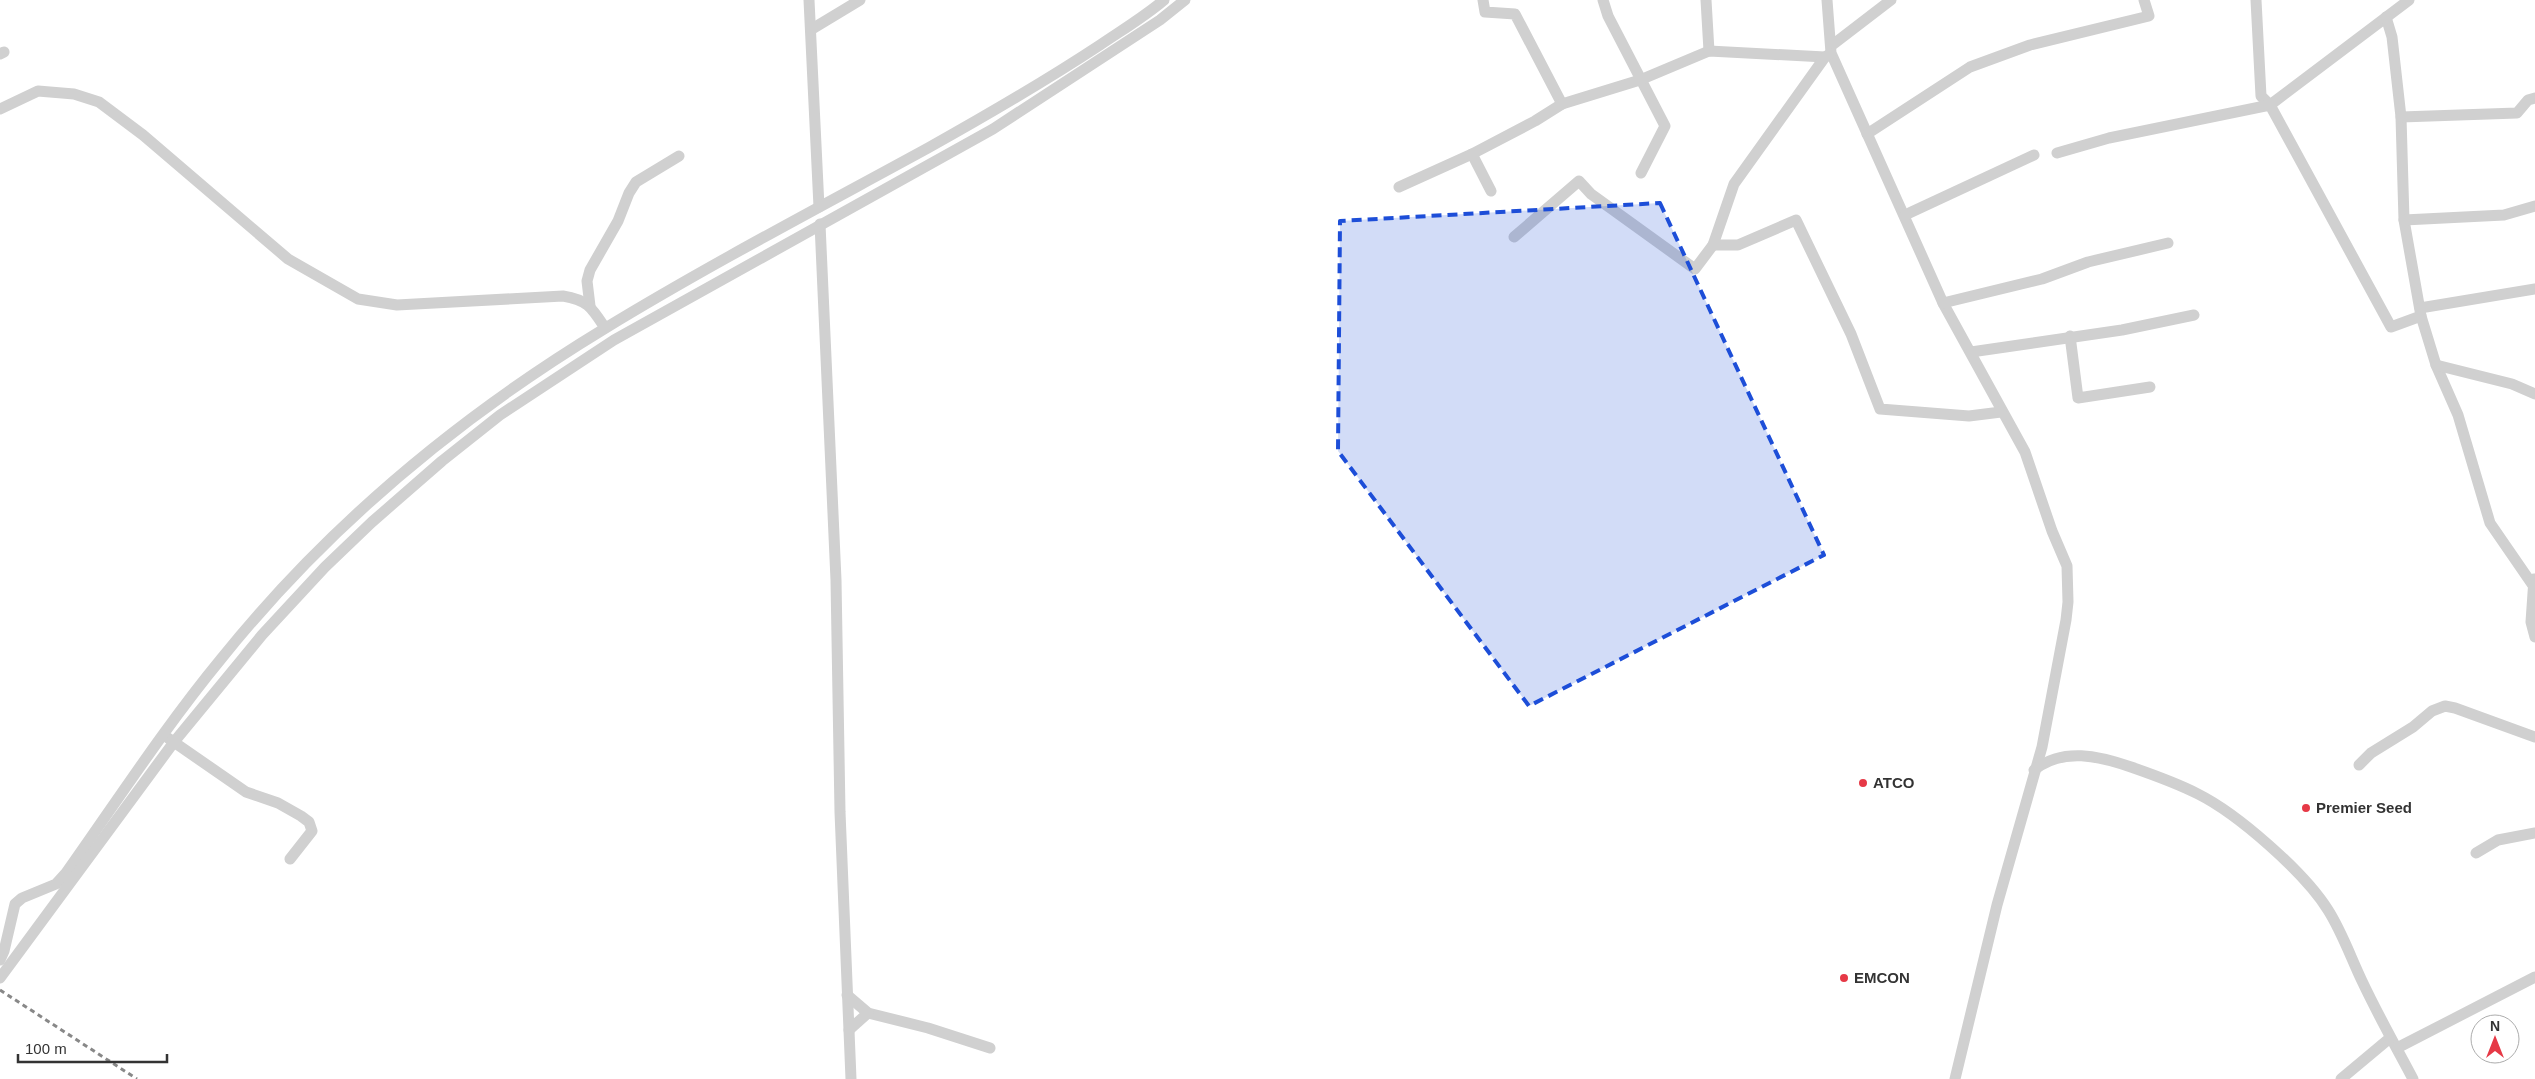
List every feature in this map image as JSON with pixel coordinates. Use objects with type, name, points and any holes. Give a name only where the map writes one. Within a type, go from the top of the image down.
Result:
[{"type":"street","points":[[809,0],[812,29],[819,207]]},
{"type":"street","points":[[812,29],[860,0]]},
{"type":"street","points":[[0,960],[4,950],[11,911],[15,904],[22,898],[56,884],[66,873],[163,734],[221,658],[269,602],[326,543],[391,484],[451,434],[512,388],[605,328],[819,207],[982,118],[1069,66],[1164,0]]},
{"type":"street","points":[[0,978],[174,742],[262,635],[326,567],[372,522],[442,461],[500,416],[614,340],[993,129],[1160,20],[1185,0]]},
{"type":"street","points":[[1483,0],[1486,12],[1514,14],[1562,104]]},
{"type":"street","points":[[1603,0],[1608,16],[1640,80],[1666,126],[1641,173]]},
{"type":"street","points":[[1706,0],[1709,52]]},
{"type":"street","points":[[1827,0],[1829,52],[1905,215],[1943,303],[2024,452],[2052,531],[2067,566],[2068,602],[2065,629],[2042,747],[1997,905],[1955,1079]]},
{"type":"street","points":[[1514,236],[1579,181],[1591,194],[1696,269],[1713,245],[1734,184],[1829,52],[1890,0]]},
{"type":"street","points":[[1867,134],[1970,67],[2030,45],[2149,16],[2144,0]]},
{"type":"street","points":[[2256,0],[2261,96],[2270,105],[2392,326],[2420,312],[2535,289]]},
{"type":"street","points":[[2057,153],[2136,132],[2270,105],[2408,0]]},
{"type":"street","points":[[2386,17],[2392,37],[2401,117],[2404,220],[2420,312],[2436,365],[2458,415],[2490,523],[2534,579],[2534,601],[2531,622],[2535,637]]},
{"type":"street","points":[[1399,187],[1472,154],[1535,121],[1562,104],[1640,80],[1709,52],[1829,52]]},
{"type":"street","points":[[0,108],[38,91],[74,94],[99,102],[143,135],[288,259],[358,299],[397,305],[562,296],[578,298],[590,306],[605,328]]},
{"type":"street","points":[[2401,117],[2517,113],[2528,100],[2535,98]]},
{"type":"street","points":[[1472,154],[1491,191]]},
{"type":"street","points":[[1905,215],[2034,155]]},
{"type":"street","points":[[590,306],[588,281],[590,270],[618,221],[629,193],[642,178],[679,156]]},
{"type":"street","points":[[2404,220],[2504,215],[2535,206]]},
{"type":"street","points":[[1713,245],[1738,246],[1796,220],[1852,334],[1880,409],[1969,416],[2001,412]]},
{"type":"street","points":[[820,224],[836,580],[840,812],[851,1079]]},
{"type":"street","points":[[1943,303],[2042,279],[2088,262],[2168,244]]},
{"type":"street","points":[[653,301],[660,315]]},
{"type":"street","points":[[1971,352],[2070,336],[2122,330],[2194,315]]},
{"type":"street","points":[[2070,336],[2078,398],[2150,387]]},
{"type":"street","points":[[2436,365],[2512,384],[2535,394]]},
{"type":"street","points":[[2359,765],[2384,743],[2412,727],[2432,711],[2445,706],[2535,738]]},
{"type":"street","points":[[163,734],[246,792],[278,803],[308,822],[312,831],[290,859]]},
{"type":"street","points":[[2034,770],[2046,760],[2072,755],[2101,758],[2166,779],[2200,794],[2231,816],[2289,863],[2328,910],[2390,1038],[2413,1079]]},
{"type":"street","points":[[2476,853],[2498,840],[2535,833]]},
{"type":"street","points":[[2396,1048],[2535,977]]},
{"type":"street","points":[[847,995],[868,1013],[928,1028],[990,1048]]},
{"type":"street","points":[[848,1030],[868,1013]]},
{"type":"street","points":[[2341,1079],[2390,1038]]},
{"type":"highlighted area","points":[[1660,203],[1824,555],[1529,706],[1338,451],[1340,221]]},
{"type":"railway","points":[[0,990],[137,1079]]},
{"type":"place","name":"ATCO","points":[[1863,783]]},
{"type":"place","name":"Premier Seed","points":[[2306,808]]},
{"type":"place","name":"EMCON","points":[[1844,978]]}]
